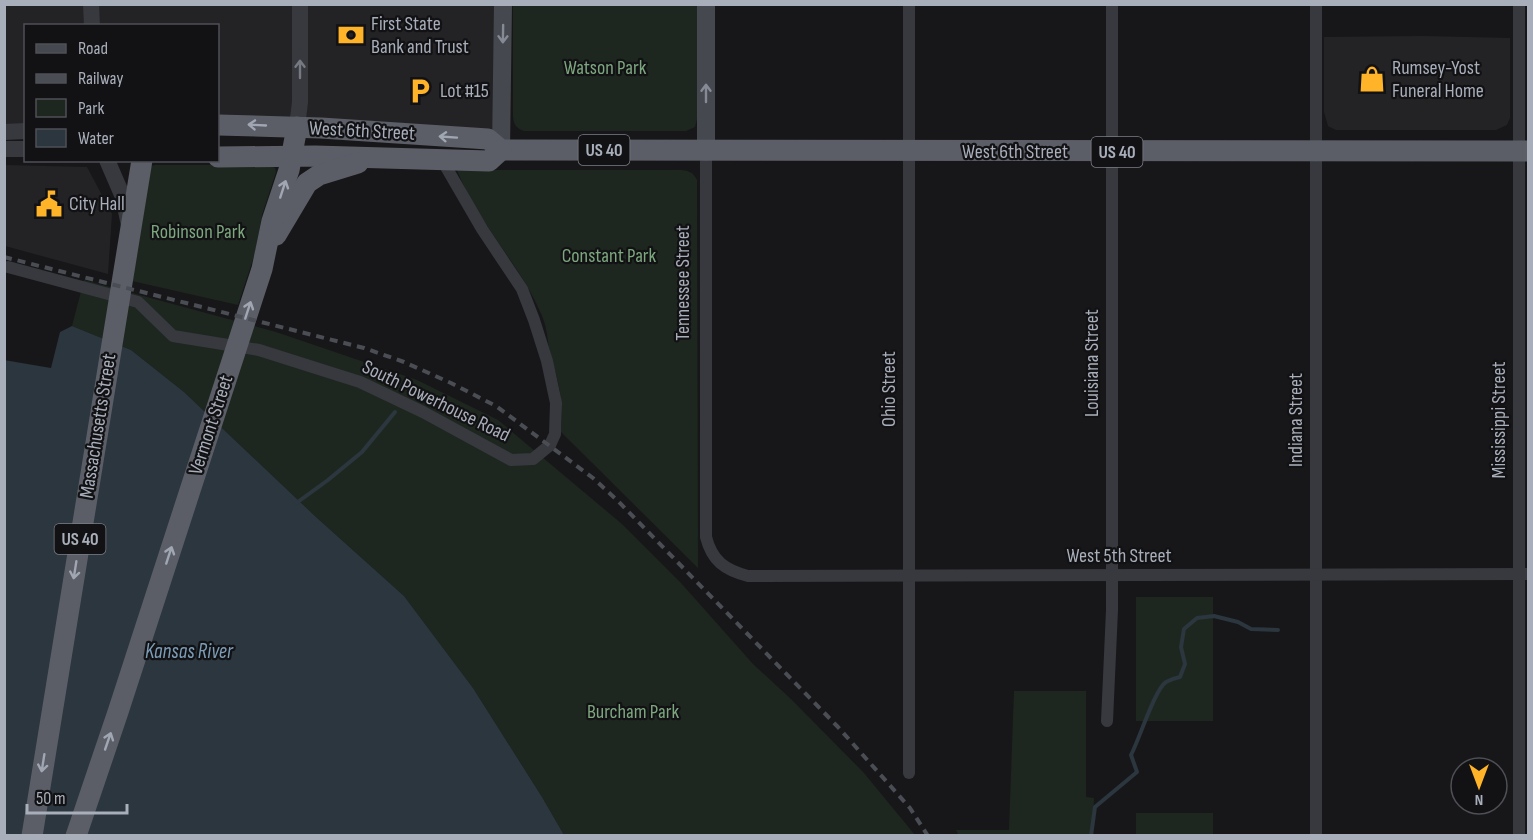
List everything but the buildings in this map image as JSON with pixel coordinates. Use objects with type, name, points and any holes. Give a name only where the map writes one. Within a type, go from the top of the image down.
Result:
[{"type":"highway","name":"West 6th Street","points":[[219,125],[488,139],[501,150],[1524,152]]},
{"type":"highway","name":"Vermont Street","points":[[76,836],[262,269],[272,221],[292,156],[297,128]]},
{"type":"highway","name":"West 6th Street","points":[[219,156],[489,161],[501,150]]},
{"type":"highway","name":"US 40","points":[[267,248],[311,179],[339,168],[380,158]]},
{"type":"highway","name":"Massachusetts Street","points":[[32,836],[142,162]]},
{"type":"main road","points":[[501,150],[503,4]]},
{"type":"main road","name":"Tennessee Street","points":[[706,4],[706,152]]},
{"type":"street","points":[[92,4],[92,24]]},
{"type":"street","name":"Vermont Street","points":[[297,128],[300,102],[300,4]]},
{"type":"street","name":"Ohio Street","points":[[909,4],[909,773]]},
{"type":"street","name":"Louisiana Street","points":[[1107,721],[1112,576],[1112,4]]},
{"type":"street","name":"Indiana Street","points":[[1316,4],[1316,836]]},
{"type":"street","name":"Mississippi Street","points":[[1519,4],[1524,152],[1524,574],[1519,836]]},
{"type":"street","points":[[4,132],[24,131]]},
{"type":"street","points":[[4,149],[24,149]]},
{"type":"street","name":"Tennessee Street","points":[[706,152],[706,537],[715,559]]},
{"type":"street","name":"South Powerhouse Road","points":[[8,267],[138,302],[173,336],[259,350],[360,382],[423,412],[511,460],[533,459],[550,445],[557,422],[553,382],[547,361],[522,289],[482,229],[442,160]]},
{"type":"street","name":"Massachusetts Street","points":[[108,162],[123,197],[129,236]]},
{"type":"street","name":"West 5th Street","points":[[715,559],[733,572],[748,576],[1524,574]]},
{"type":"shaded area","points":[[4,5],[503,5],[501,150],[219,125],[219,24],[24,24],[24,131],[5,132]]},
{"type":"shaded area","points":[[1324,37],[1510,38],[1510,118],[1507,125],[1496,130],[1336,130],[1328,126],[1324,112]]},
{"type":"shaded area","points":[[5,165],[87,167],[112,214],[108,274],[5,246]]},
{"type":"green space","name":"Watson Park","points":[[513,5],[697,5],[697,119],[695,127],[686,131],[524,131],[520,129],[515,125],[513,116]]},
{"type":"green space","name":"Robinson Park","points":[[270,165],[275,168],[276,172],[262,215],[255,253],[238,305],[132,281],[151,166]]},
{"type":"green space","name":"Constant Park","points":[[457,170],[681,170],[690,172],[697,180],[698,568],[561,432],[560,393],[544,321],[522,278],[465,189]]},
{"type":"green space","name":"Burcham Park","points":[[84,280],[276,332],[417,380],[498,420],[622,524],[681,583],[753,664],[864,773],[915,835],[564,835],[473,688],[404,596],[316,517],[184,392],[131,350],[72,326]]},
{"type":"green space","points":[[1136,597],[1213,597],[1213,721],[1136,721]]},
{"type":"green space","points":[[1014,691],[1086,691],[1086,797],[1094,798],[1092,835],[959,836],[956,830],[1009,830]]},
{"type":"green space","points":[[1136,813],[1213,813],[1213,835],[1136,835]]},
{"type":"water","name":"Kansas River","points":[[72,326],[131,350],[184,392],[316,517],[404,596],[473,688],[564,835],[5,835],[4,360],[51,368],[60,332]]},
{"type":"waterway","points":[[295,504],[362,452],[395,412]]},
{"type":"waterway","points":[[1091,836],[1095,807],[1137,772],[1131,755],[1157,694],[1166,682],[1180,677],[1185,664],[1181,647],[1184,629],[1197,618],[1214,616],[1238,622],[1251,629],[1278,630]]},
{"type":"railway","points":[[4,257],[364,348],[404,362],[496,406],[593,478],[619,502],[838,727],[910,808],[928,836]]},
{"type":"place","name":"First State Bank and Trust","points":[[351,35]]},
{"type":"place","name":"Rumsey-Yost Funeral Home","points":[[1372,79]]},
{"type":"place","name":"Lot #15","points":[[420,91]]},
{"type":"place","name":"City Hall","points":[[49,204]]}]
